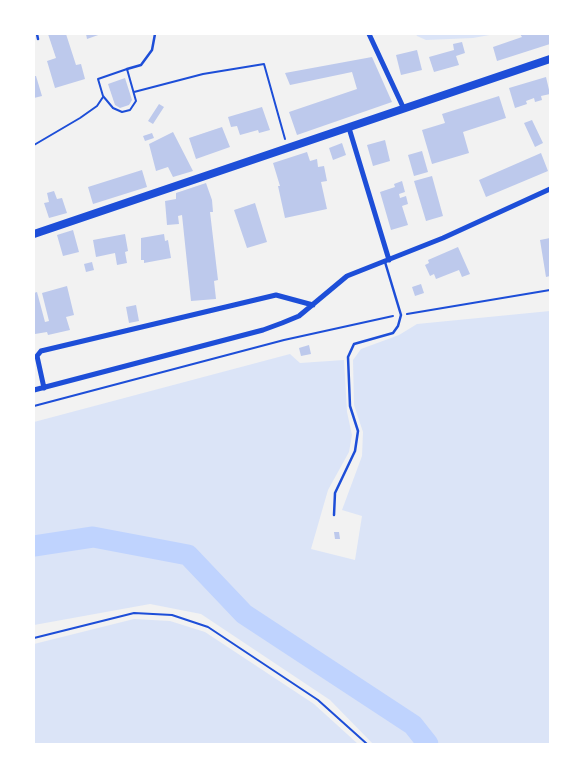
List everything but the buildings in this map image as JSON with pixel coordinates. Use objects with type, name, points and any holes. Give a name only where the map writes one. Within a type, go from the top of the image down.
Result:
[{"type":"main road","points":[[34,234],[550,59]]},
{"type":"street","points":[[369,34],[404,109]]},
{"type":"street","points":[[350,128],[387,261]]},
{"type":"street","points":[[34,390],[263,330],[299,316],[347,276],[443,238],[550,189]]},
{"type":"street","points":[[44,388],[37,356],[41,351],[276,295],[313,305]]},
{"type":"lane","points":[[37,34],[38,39]]},
{"type":"lane","points":[[127,69],[142,65],[152,50],[155,34]]},
{"type":"lane","points":[[334,516],[335,493],[355,451],[358,431],[350,406],[348,356],[354,344],[393,333],[398,326],[401,315],[387,261]]},
{"type":"path","points":[[134,92],[203,74],[264,64],[287,148]]},
{"type":"path","points":[[127,69],[136,101],[130,110],[122,112],[113,108],[103,96],[98,79],[127,69]]},
{"type":"path","points":[[34,145],[92,110],[103,96]]},
{"type":"path","points":[[34,406],[284,340],[401,315],[550,290]]},
{"type":"path","points":[[34,638],[134,613],[172,615],[208,627],[318,700],[367,744]]},
{"type":"shaded area","points":[[416,34],[495,34],[473,38],[426,40]]},
{"type":"shaded area","points":[[550,311],[550,744],[373,744],[330,700],[201,614],[150,604],[34,625],[34,422],[290,354],[300,363],[344,360],[347,412],[352,435],[349,452],[328,490],[311,549],[355,560],[362,516],[342,510],[362,456],[363,432],[354,405],[353,360],[361,349],[399,335],[417,324]]},
{"type":"shaded area","points":[[134,619],[170,621],[205,632],[314,704],[358,744],[34,744],[34,644]]},
{"type":"waterway","points":[[34,546],[93,537],[188,555],[244,614],[413,725],[428,744]]}]
